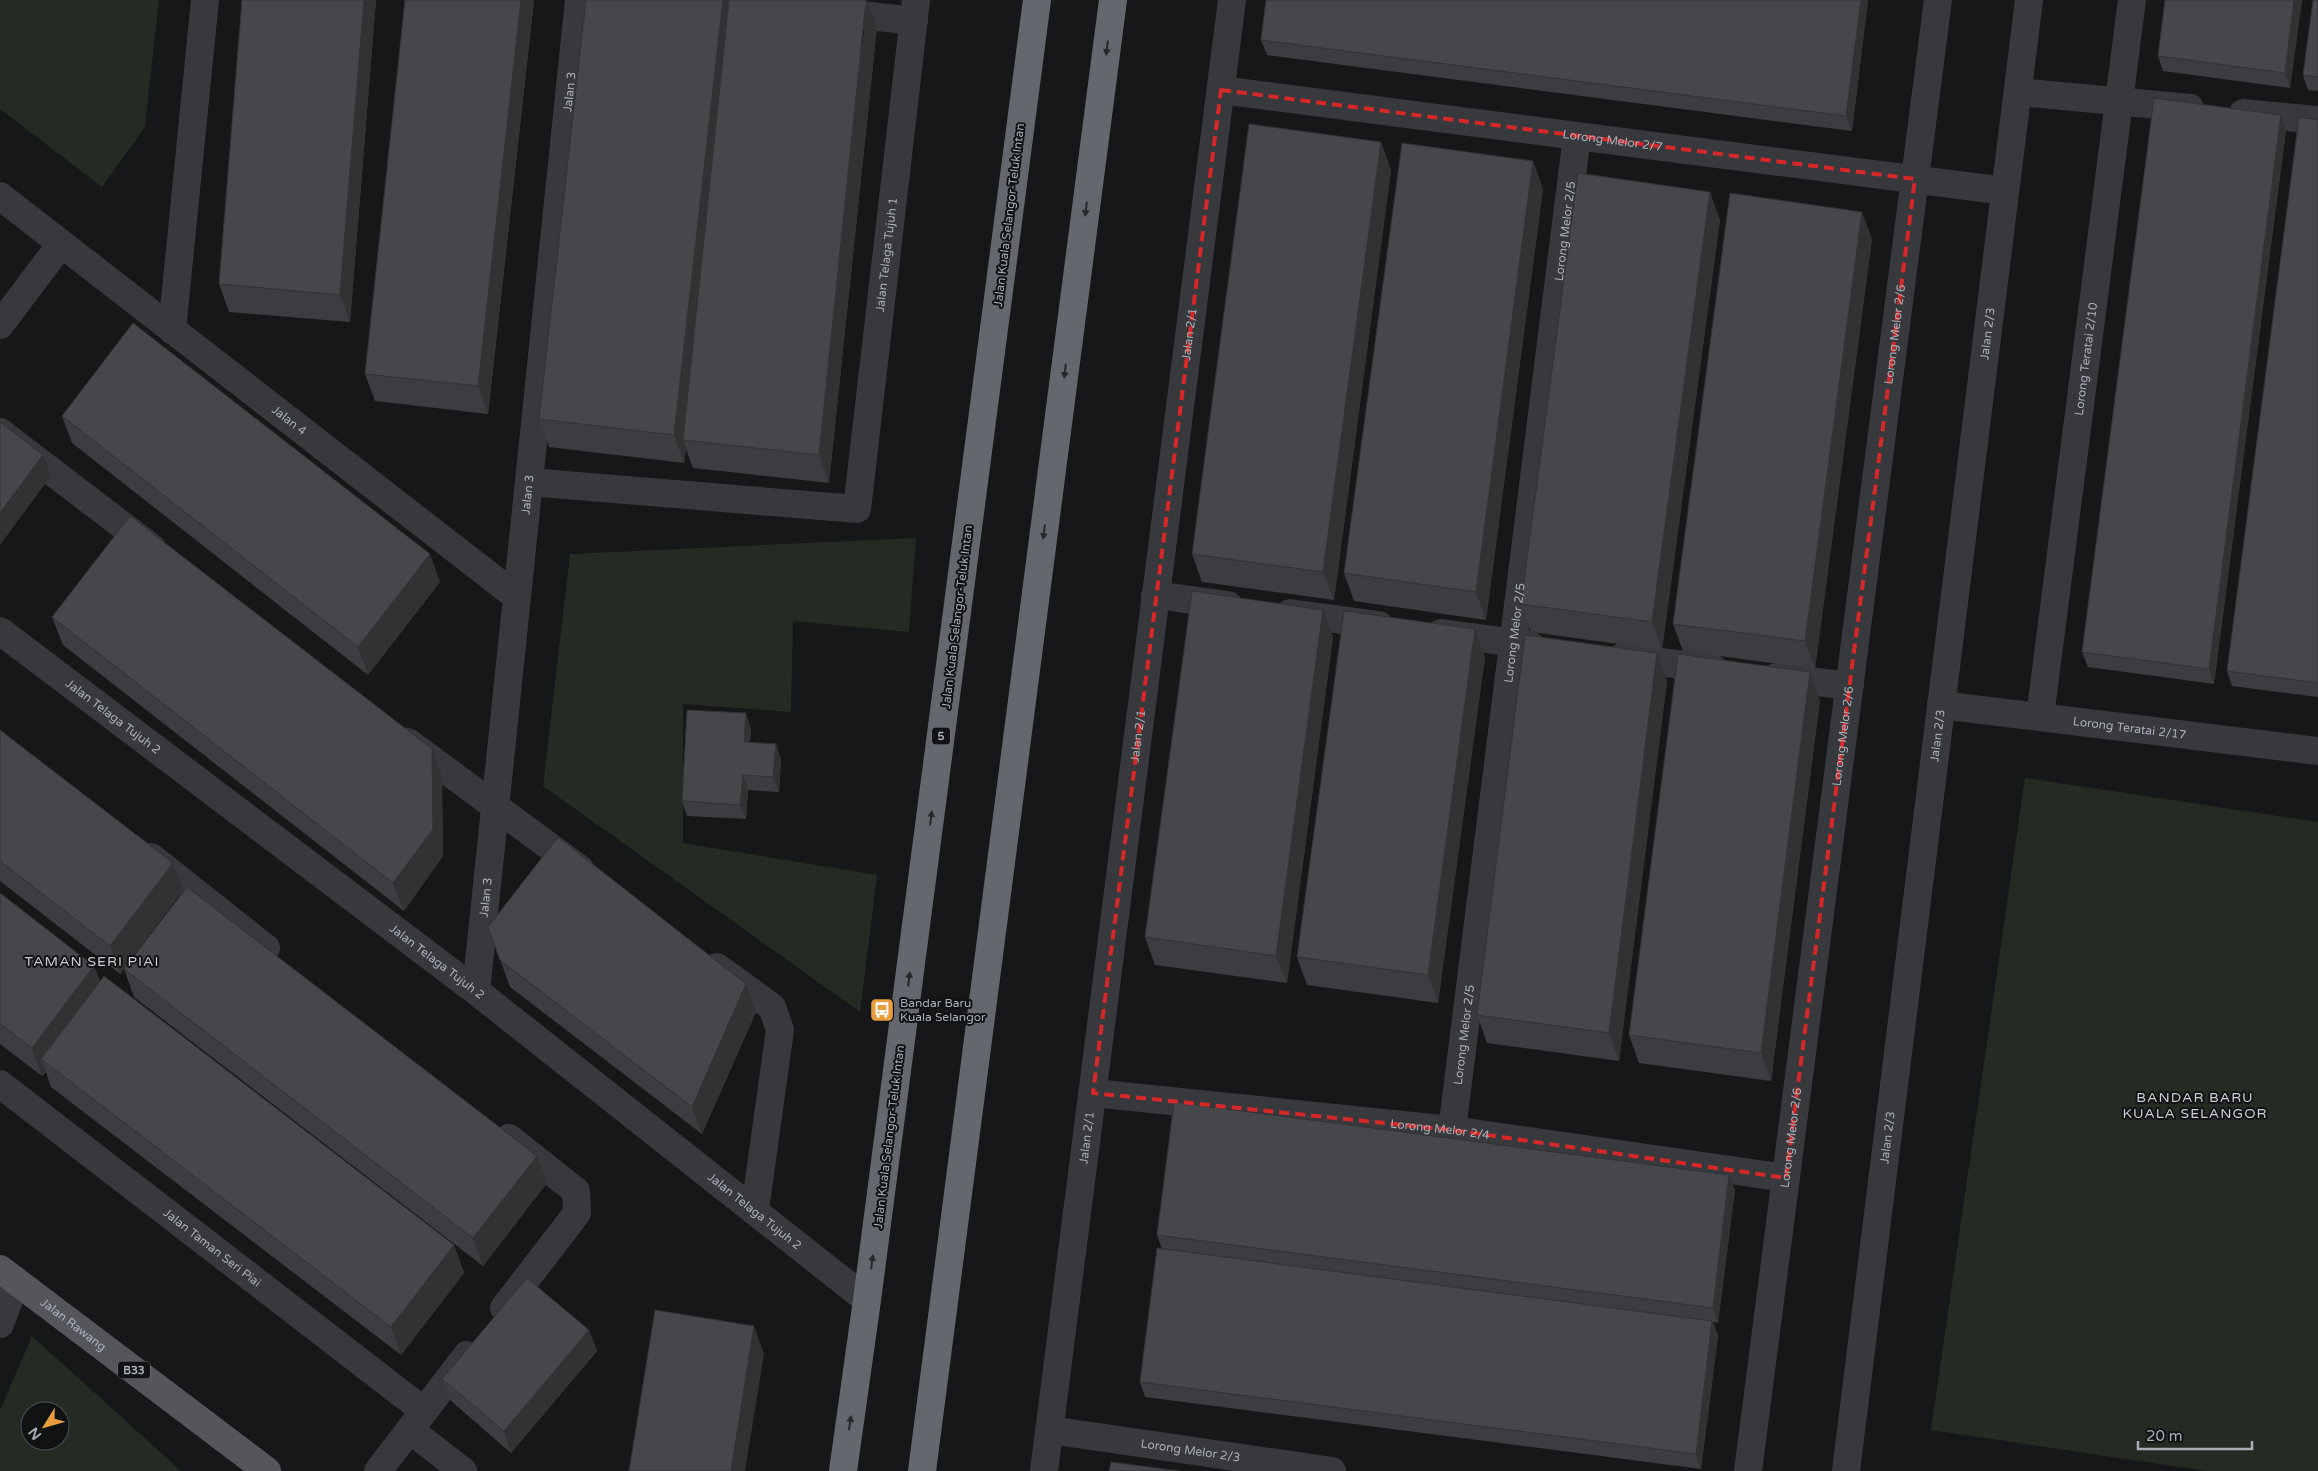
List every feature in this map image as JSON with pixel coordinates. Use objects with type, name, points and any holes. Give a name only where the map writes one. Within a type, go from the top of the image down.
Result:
[{"type":"highway","name":"Jalan Kuala Selangor-Teluk Intan","points":[[842,1471],[867,1300],[1037,0]]},
{"type":"highway","points":[[922,1471],[1113,0]]},
{"type":"main road","name":"Jalan Rawang","points":[[8,1275],[267,1471]]},
{"type":"street","points":[[172,330],[205,0]]},
{"type":"street","name":"Jalan 3","points":[[476,991],[579,0]]},
{"type":"street","name":"Jalan 2/1","points":[[1044,1471],[1232,0]]},
{"type":"street","name":"Lorong Melor 2/6","points":[[1748,1471],[1938,0]]},
{"type":"street","name":"Jalan 2/3","points":[[1846,1471],[2029,0]]},
{"type":"street","name":"Lorong Teratai 2/10","points":[[2040,717],[2132,0]]},
{"type":"street","points":[[807,9],[915,11]]},
{"type":"street","name":"Jalan Telaga Tujuh 1","points":[[529,482],[856,509],[915,11]]},
{"type":"street","name":"Lorong Melor 2/7","points":[[1221,90],[2005,191]]},
{"type":"street","points":[[2018,92],[2318,120]]},
{"type":"street","name":"Lorong Melor 2/5","points":[[1452,1130],[1577,136]]},
{"type":"street","name":"Jalan 4","points":[[0,196],[517,597]]},
{"type":"street","points":[[0,325],[61,244]]},
{"type":"street","points":[[0,432],[173,564]]},
{"type":"street","points":[[1155,595],[1551,647]]},
{"type":"street","name":"Jalan Telaga Tujuh 2","points":[[0,631],[476,991],[755,1209],[867,1300]]},
{"type":"street","points":[[1599,654],[1850,686]]},
{"type":"street","name":"Lorong Teratai 2/17","points":[[1941,705],[2318,751]]},
{"type":"street","points":[[385,725],[495,808],[598,882]]},
{"type":"street","points":[[132,843],[288,965]]},
{"type":"street","points":[[693,950],[772,1007],[780,1030],[755,1209]]},
{"type":"street","name":"Jalan Taman Seri Piai","points":[[0,1084],[417,1421],[463,1471]]},
{"type":"street","name":"Lorong Melor 2/4","points":[[1093,1093],[1452,1130],[1786,1178]]},
{"type":"street","points":[[378,1471],[577,1214],[576,1191],[490,1124]]},
{"type":"street","points":[[0,1324],[8,1275]]},
{"type":"street","name":"Lorong Melor 2/3","points":[[1050,1430],[1332,1471]]},
{"type":"highlighted area","points":[[1221,90],[1915,179],[1786,1178],[1452,1130],[1093,1093]]},
{"type":"shaded area","points":[[0,0],[159,0],[145,127],[102,187],[0,109]]},
{"type":"shaded area","points":[[916,538],[909,632],[793,621],[791,712],[683,704],[683,843],[877,875],[860,1012],[543,786],[570,554]]},
{"type":"shaded area","points":[[2025,778],[2318,822],[2318,1471],[2206,1471],[1931,1430]]},
{"type":"shaded area","points":[[32,1336],[181,1471],[0,1471],[0,1410]]},
{"type":"building","points":[[242,0],[364,0],[340,295],[219,284]]},
{"type":"building","points":[[405,0],[521,0],[478,386],[365,374]]},
{"type":"building","points":[[586,0],[723,0],[674,435],[539,419]]},
{"type":"building","points":[[729,0],[866,0],[819,455],[683,440]]},
{"type":"building","points":[[1266,0],[1861,0],[1846,116],[1261,40]]},
{"type":"building","points":[[2165,0],[2294,0],[2285,73],[2158,56]]},
{"type":"building","points":[[2313,0],[2318,0],[2318,77],[2303,75]]},
{"type":"building","points":[[2154,98],[2281,115],[2209,669],[2082,652]]},
{"type":"building","points":[[2299,117],[2318,120],[2318,683],[2227,671]]},
{"type":"building","points":[[1249,124],[1381,142],[1323,572],[1192,554]]},
{"type":"building","points":[[1402,143],[1533,161],[1476,592],[1344,573]]},
{"type":"building","points":[[1578,173],[1710,192],[1652,622],[1521,604]]},
{"type":"building","points":[[1730,193],[1862,212],[1805,641],[1673,624]]},
{"type":"building","points":[[133,323],[430,554],[358,647],[62,416]]},
{"type":"building","points":[[0,422],[43,455],[0,513]]},
{"type":"building","points":[[130,516],[432,749],[433,829],[393,883],[52,617]]},
{"type":"building","points":[[1192,591],[1323,610],[1276,956],[1145,937]]},
{"type":"building","points":[[1344,611],[1475,629],[1428,975],[1297,957]]},
{"type":"building","points":[[1525,635],[1657,653],[1609,1033],[1477,1015]]},
{"type":"building","points":[[1678,654],[1810,672],[1761,1053],[1629,1035]]},
{"type":"building","points":[[687,710],[746,713],[744,742],[776,744],[773,777],[743,775],[740,805],[682,801]]},
{"type":"building","points":[[0,730],[173,863],[110,946],[0,861]]},
{"type":"building","points":[[558,837],[746,984],[692,1107],[500,960],[488,927]]},
{"type":"building","points":[[187,887],[537,1156],[473,1238],[124,969]]},
{"type":"building","points":[[0,893],[94,966],[32,1048],[0,1024]]},
{"type":"building","points":[[104,976],[454,1245],[391,1327],[41,1059]]},
{"type":"building","points":[[1174,1102],[1729,1175],[1713,1308],[1157,1235]]},
{"type":"building","points":[[1157,1248],[1712,1321],[1696,1454],[1140,1382]]},
{"type":"building","points":[[527,1278],[589,1330],[504,1431],[442,1379]]},
{"type":"building","points":[[655,1310],[754,1326],[731,1471],[629,1471]]},
{"type":"building","points":[[1111,1462],[1180,1471],[1109,1471]]},
{"type":"place","name":"Bandar Baru Kuala Selangor","points":[[882,1010]]},
{"type":"district","name":"TAMAN SERI PIAI","points":[[92,961]]},
{"type":"district","name":"BANDAR BARU KUALA SELANGOR","points":[[2195,1106]]}]
